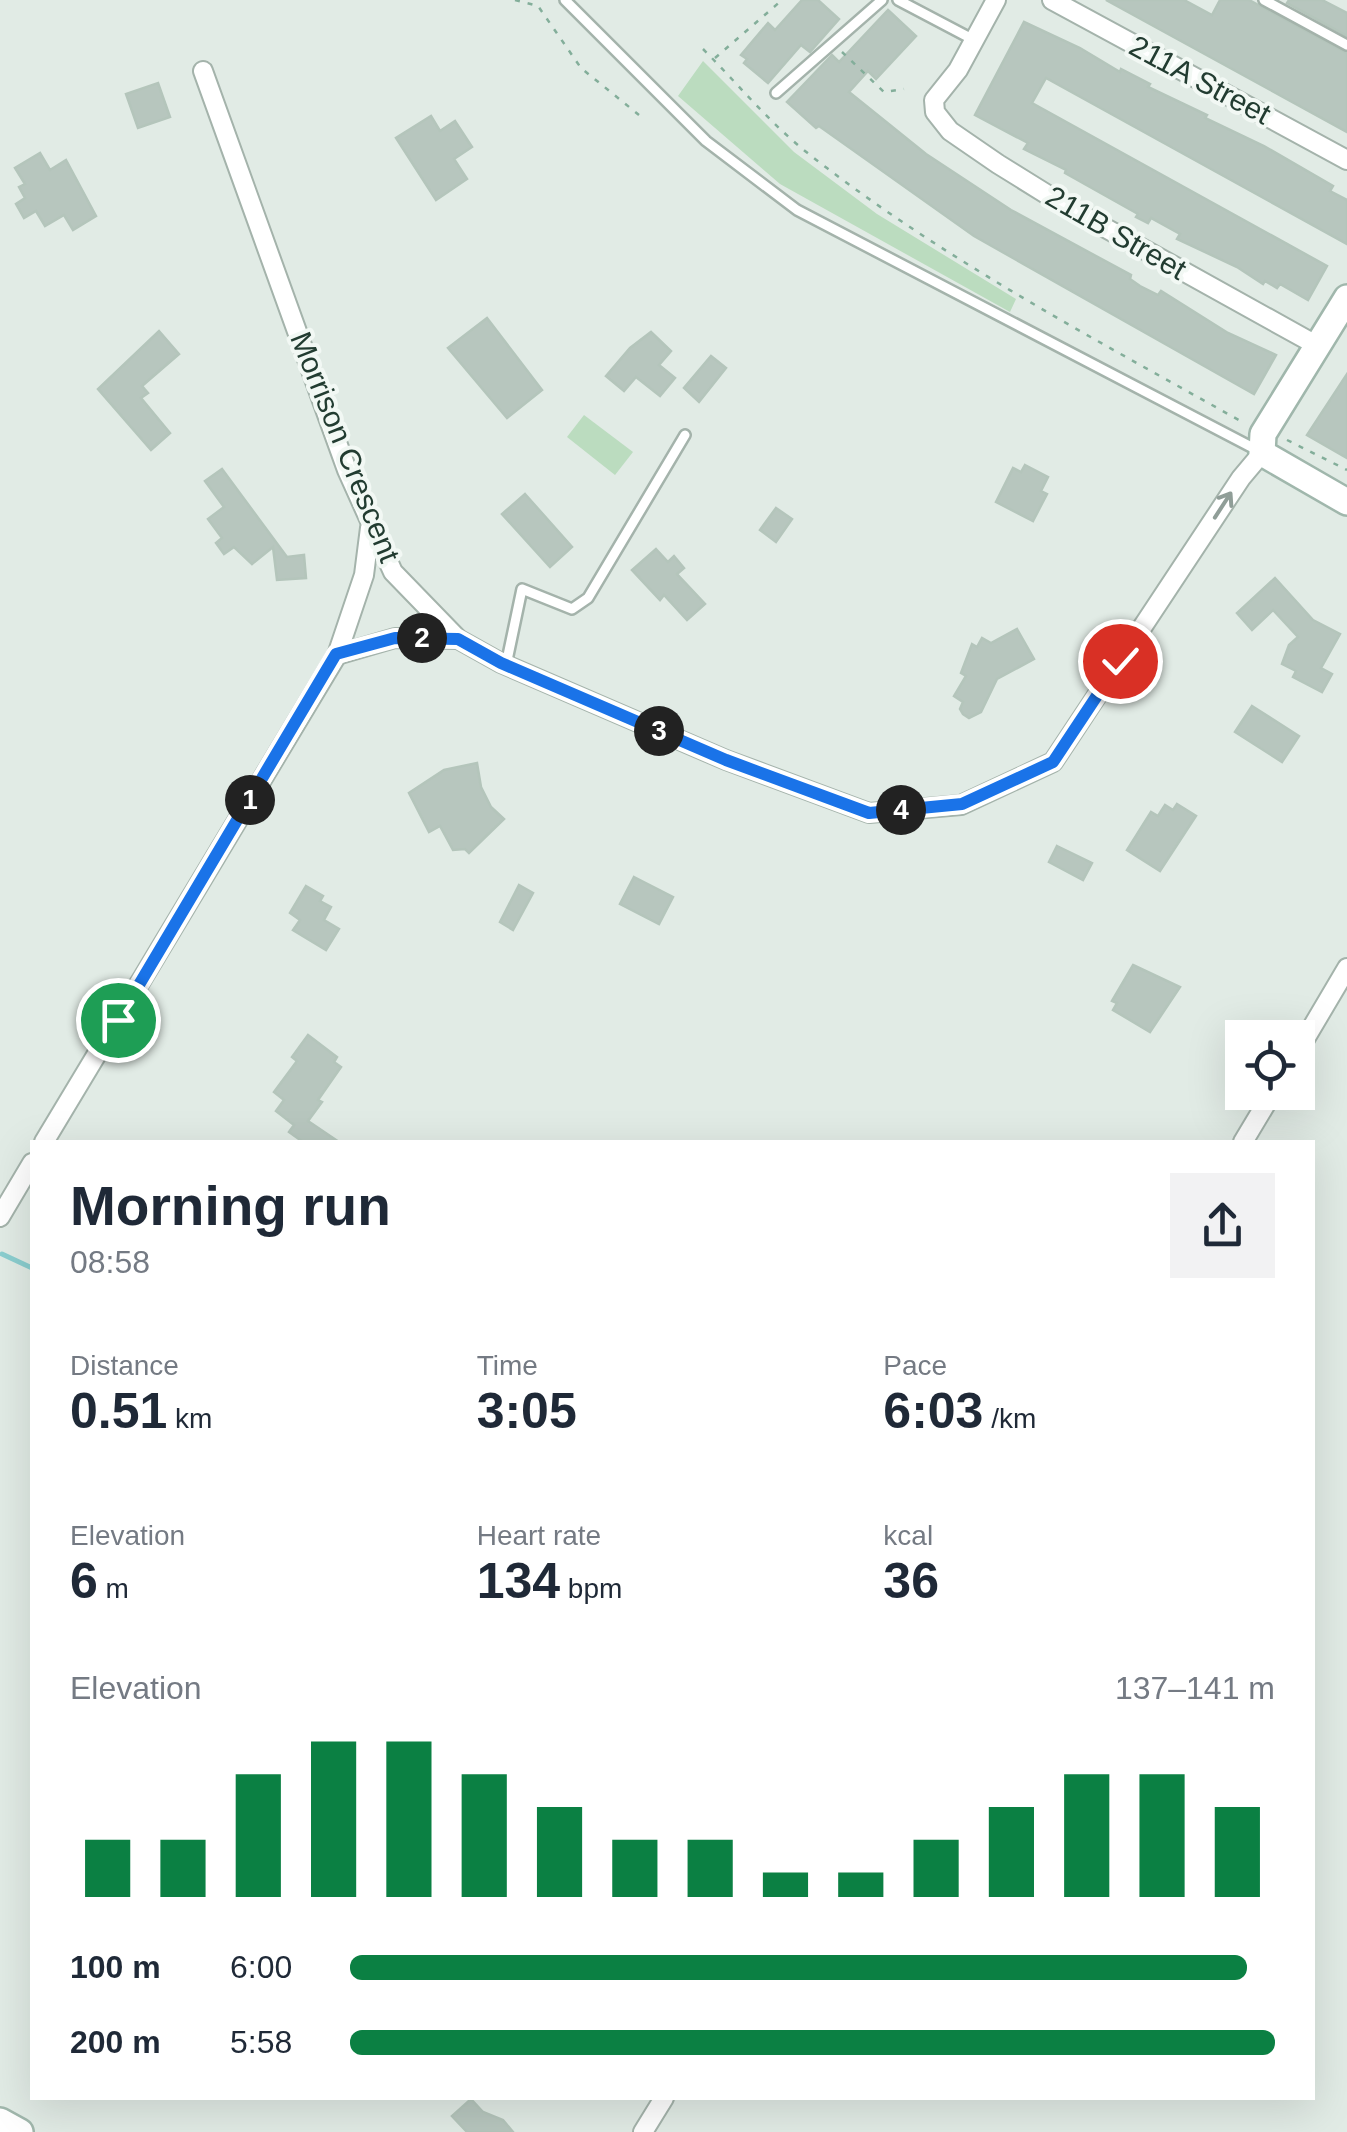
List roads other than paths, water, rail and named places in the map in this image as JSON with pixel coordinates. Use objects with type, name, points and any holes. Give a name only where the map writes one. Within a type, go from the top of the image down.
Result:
[{"type":"street","points":[[974,40],[996,0]]},
{"type":"street","name":"211A Street","points":[[1052,0],[1347,160]]},
{"type":"street","name":"211B Street","points":[[974,40],[958,70],[934,100],[935,112],[950,131],[1064,206],[1318,346]]},
{"type":"street","name":"Morrison Crescent","points":[[203,72],[370,528],[393,572],[458,639],[506,665],[726,760],[869,813],[962,804],[1053,762],[1271,442]]},
{"type":"street","points":[[1347,298],[1318,346],[1271,442],[1347,502]]},
{"type":"street","points":[[45,1140],[336,654],[364,575],[370,528]]},
{"type":"street","points":[[336,654],[395,638],[458,639]]},
{"type":"street","points":[[1315,1022],[1347,968]]},
{"type":"street","points":[[1244,1140],[1262,1110]]},
{"type":"street","points":[[0,1217],[30,1165]]},
{"type":"street","points":[[643,2132],[663,2100]]},
{"type":"street","points":[[0,2121],[20,2132]]},
{"type":"lane","points":[[565,0],[678,115],[755,181],[797,210],[1271,442]]},
{"type":"lane","points":[[776,92],[882,0]]},
{"type":"lane","points":[[898,0],[974,40]]},
{"type":"lane","points":[[1264,0],[1347,45]]},
{"type":"lane","points":[[506,665],[522,589],[572,608],[588,598],[684,435]]},
{"type":"waterway","points":[[2,1254],[30,1267]]}]
